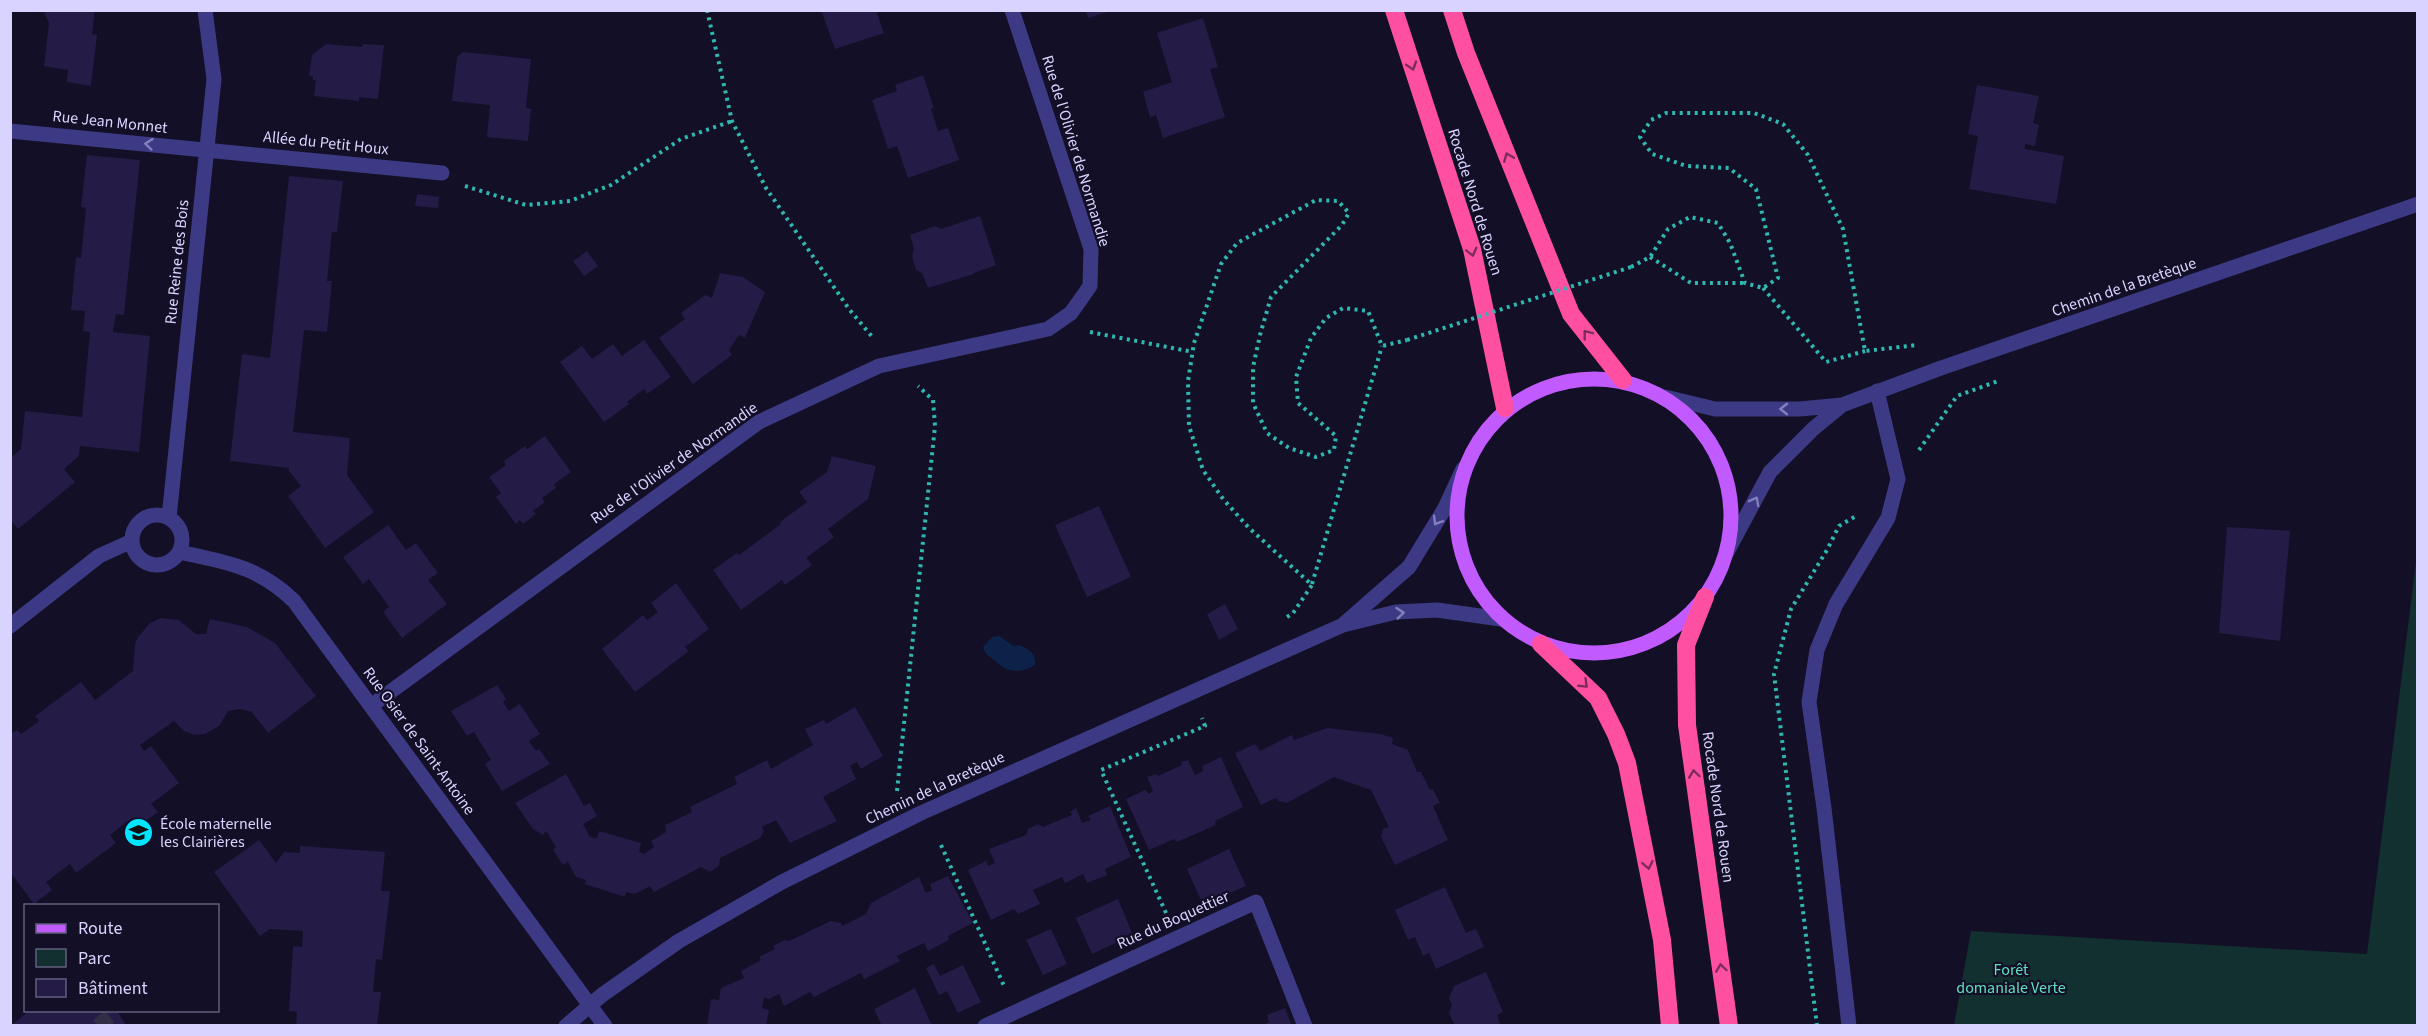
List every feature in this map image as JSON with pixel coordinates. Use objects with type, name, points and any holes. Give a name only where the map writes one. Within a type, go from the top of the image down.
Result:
[{"type":"highway","name":"Rocade Nord de Rouen","points":[[1394,10],[1472,249],[1505,408]]},
{"type":"highway","points":[[1452,10],[1466,53],[1571,314],[1623,380]]},
{"type":"highway","name":"Rocade Nord de Rouen","points":[[1705,597],[1686,645],[1687,725],[1729,1026]]},
{"type":"highway","points":[[1541,644],[1598,698],[1627,763],[1662,940],[1670,1026]]},
{"type":"main road","points":[[1623,380],[1665,397],[1699,426],[1722,464],[1731,508],[1727,552],[1705,597],[1672,629],[1631,649],[1586,654],[1541,644],[1501,619],[1469,575],[1455,523],[1463,469],[1480,436],[1505,408],[1561,381],[1623,380]]},
{"type":"street","name":"Rue Reine des Bois","points":[[169,518],[214,78],[205,10]]},
{"type":"street","name":"Rue de l'Olivier de Normandie","points":[[371,706],[759,422],[879,366],[1048,329],[1071,313],[1090,286],[1091,249],[1012,10]]},
{"type":"street","name":"Rue Jean Monnet","points":[[10,130],[207,150]]},
{"type":"street","name":"Allée du Petit Houx","points":[[207,150],[442,173]]},
{"type":"street","name":"Chemin de la Bretèque","points":[[1665,397],[1715,409],[1800,409],[1842,405],[1941,368],[2418,204]]},
{"type":"street","points":[[1849,1026],[1824,808],[1809,702],[1816,650],[1836,604],[1887,518],[1898,478],[1877,391]]},
{"type":"street","name":"Chemin de la Bretèque","points":[[1727,552],[1770,472],[1813,429],[1842,405]]},
{"type":"street","name":"Chemin de la Bretèque","points":[[1343,625],[1409,567],[1445,508],[1463,469]]},
{"type":"street","points":[[160,514],[169,518],[177,524],[181,533],[182,543],[179,552],[172,560],[164,564],[149,564],[137,555],[132,541],[135,527],[146,517],[160,514]]},
{"type":"street","points":[[10,626],[99,556],[132,541]]},
{"type":"street","name":"Rue Osier de Saint-Antoine","points":[[179,552],[236,564],[277,584],[294,601],[605,1026]]},
{"type":"street","name":"Chemin de la Bretèque","points":[[566,1026],[590,1005],[679,941],[782,882],[921,813],[1343,625],[1407,612],[1437,610],[1501,619]]},
{"type":"street","name":"Rue du Boquettier","points":[[985,1026],[1256,902],[1305,1026]]},
{"type":"path","points":[[1763,288],[1778,278],[1756,189],[1729,168],[1686,166],[1652,154],[1640,137],[1651,120],[1666,113],[1754,113],[1783,124],[1808,155],[1843,229],[1865,351]]},
{"type":"path","points":[[442,173],[456,183],[526,205],[570,201],[611,185],[681,139],[732,121]]},
{"type":"path","points":[[1285,618],[1293,613],[1311,585],[1382,346],[1368,311],[1343,308],[1326,318],[1311,338],[1296,376],[1298,403],[1336,436],[1334,450],[1316,457],[1289,448],[1267,433],[1253,403],[1253,367],[1271,297],[1342,225],[1349,213],[1338,201],[1316,200],[1237,243],[1221,264],[1192,352],[1188,381],[1188,426],[1203,470],[1223,499],[1249,528],[1311,585]]},
{"type":"path","points":[[1382,346],[1407,340],[1631,267],[1650,257],[1668,229],[1690,217],[1718,223],[1730,243],[1745,282]]},
{"type":"path","points":[[1650,257],[1691,283],[1745,282],[1763,288],[1826,362],[1865,351],[1930,344],[1941,368]]},
{"type":"path","points":[[1061,320],[1073,329],[1192,352]]},
{"type":"path","points":[[1898,478],[1957,396],[2001,380]]},
{"type":"path","points":[[1177,938],[1101,770],[1205,726],[1202,715]]},
{"type":"path","points":[[940,845],[1016,1011]]},
{"type":"green space","name":"Forêt domaniale Verte","points":[[2417,554],[2417,1025],[1954,1025],[1971,931],[2367,954]]},
{"type":"water","points":[[999,636],[1014,646],[1019,645],[1031,652],[1035,657],[1035,665],[1020,671],[1010,670],[986,654],[983,647],[992,637]]},
{"type":"building","points":[[43,10],[95,10],[92,34],[97,35],[91,86],[67,82],[68,70],[44,66],[49,23]]},
{"type":"building","points":[[821,10],[876,10],[884,33],[835,49]]},
{"type":"building","points":[[1085,10],[1111,10],[1111,11],[1088,18]]},
{"type":"building","points":[[1203,18],[1218,67],[1210,69],[1225,117],[1163,138],[1156,115],[1150,117],[1143,92],[1172,82],[1157,33]]},
{"type":"building","points":[[326,44],[362,47],[363,44],[384,45],[378,99],[359,97],[359,101],[314,96],[316,80],[313,80],[313,76],[309,76],[312,55]]},
{"type":"building","points":[[463,52],[531,59],[526,108],[531,109],[528,141],[487,137],[490,105],[452,101],[457,57]]},
{"type":"building","points":[[923,75],[934,108],[931,109],[938,131],[948,128],[959,160],[908,178],[897,146],[888,149],[872,100],[897,91],[895,85]]},
{"type":"building","points":[[1977,85],[2039,96],[2033,123],[2039,125],[2035,146],[2025,144],[2025,149],[2064,156],[2056,204],[1969,189],[1978,136],[1968,134]]},
{"type":"building","points":[[87,155],[140,160],[124,315],[116,314],[113,332],[150,336],[139,452],[80,446],[79,456],[64,469],[75,482],[18,529],[10,520],[10,458],[21,449],[25,411],[82,417],[90,332],[83,331],[85,311],[71,310],[76,257],[81,258],[86,208],[81,207]]},
{"type":"building","points":[[289,176],[343,181],[337,232],[332,232],[327,281],[332,281],[327,332],[304,330],[293,432],[350,438],[347,475],[374,512],[325,548],[288,496],[301,486],[289,468],[230,461],[242,354],[270,358]]},
{"type":"building","points":[[417,194],[439,197],[438,208],[415,206]]},
{"type":"building","points":[[980,216],[996,265],[928,288],[922,273],[916,270],[910,235],[935,226],[941,229]]},
{"type":"building","points":[[587,251],[598,266],[584,276],[573,261]]},
{"type":"building","points":[[720,273],[743,277],[765,292],[745,338],[739,335],[729,350],[732,355],[693,384],[659,338],[685,319],[681,313],[705,295],[712,298]]},
{"type":"building","points":[[644,340],[671,377],[647,394],[644,389],[627,402],[629,404],[604,422],[560,362],[582,346],[592,359],[613,344],[622,356]]},
{"type":"building","points":[[545,436],[571,472],[554,484],[556,488],[542,498],[545,502],[533,511],[536,514],[523,524],[520,520],[516,524],[496,497],[501,493],[489,477],[506,465],[504,461],[525,446],[527,449]]},
{"type":"building","points":[[832,456],[876,466],[868,499],[828,529],[834,537],[806,558],[812,565],[785,585],[782,580],[741,610],[713,570],[737,553],[739,555],[807,502],[799,492],[827,472]]},
{"type":"building","points":[[1099,506],[1131,577],[1087,597],[1055,525]]},
{"type":"building","points":[[388,525],[406,550],[416,543],[438,573],[428,580],[447,604],[402,638],[383,612],[389,607],[369,579],[363,584],[343,557]]},
{"type":"building","points":[[2227,527],[2290,531],[2280,641],[2219,633]]},
{"type":"building","points":[[676,583],[709,629],[685,647],[689,651],[635,692],[602,649],[643,615],[647,620],[658,612],[651,603]]},
{"type":"building","points":[[1225,604],[1238,629],[1219,640],[1207,614]]},
{"type":"building","points":[[161,618],[179,620],[196,634],[206,634],[210,619],[247,627],[275,643],[316,696],[268,733],[252,712],[240,709],[228,711],[219,726],[205,734],[194,735],[184,731],[174,721],[140,745],[144,751],[151,746],[179,783],[151,804],[158,812],[139,826],[133,817],[110,835],[116,843],[76,873],[70,864],[46,882],[52,890],[34,904],[10,872],[10,734],[17,730],[21,734],[39,721],[35,716],[81,682],[95,700],[133,671],[135,644],[138,637],[150,623]]},
{"type":"building","points":[[497,685],[506,699],[503,702],[509,711],[520,704],[540,734],[529,741],[536,751],[539,749],[550,764],[502,791],[485,764],[491,760],[474,732],[467,736],[451,711]]},
{"type":"building","points":[[855,707],[883,756],[861,769],[857,762],[850,766],[856,779],[823,797],[837,821],[790,843],[776,820],[762,827],[764,831],[760,838],[720,858],[719,866],[710,872],[701,867],[654,892],[650,886],[635,894],[626,892],[625,897],[585,884],[586,880],[576,877],[568,862],[563,865],[553,850],[556,847],[546,831],[543,835],[533,829],[515,803],[566,774],[584,806],[590,803],[597,816],[583,824],[590,837],[597,838],[599,831],[641,843],[639,852],[644,854],[654,847],[651,841],[666,832],[665,825],[692,812],[690,807],[737,784],[734,777],[767,760],[771,769],[813,745],[805,729],[824,720],[826,724]]},
{"type":"building","points":[[1327,728],[1381,734],[1393,738],[1392,744],[1408,750],[1417,772],[1421,772],[1440,803],[1433,806],[1448,840],[1395,865],[1381,837],[1383,829],[1389,827],[1371,790],[1334,777],[1287,803],[1278,801],[1276,798],[1261,805],[1235,753],[1255,744],[1260,751],[1292,735],[1294,740]]},
{"type":"building","points":[[1221,757],[1243,807],[1215,821],[1216,825],[1177,842],[1174,839],[1149,850],[1126,799],[1145,790],[1149,794],[1153,791],[1147,777],[1156,774],[1158,776],[1188,760],[1195,775],[1203,771],[1202,766]]},
{"type":"building","points":[[1110,806],[1131,857],[1105,869],[1107,875],[1087,883],[1083,874],[1065,883],[1062,877],[1033,890],[1040,904],[1018,914],[1014,909],[991,920],[968,870],[986,861],[988,866],[995,863],[989,849],[1026,835],[1028,829],[1038,824],[1043,827],[1072,815],[1070,812],[1076,808],[1082,823],[1091,820],[1088,816]]},
{"type":"building","points":[[259,840],[276,863],[284,852],[300,853],[300,846],[385,852],[381,891],[390,891],[382,960],[376,959],[373,992],[381,992],[377,1026],[296,1026],[297,1012],[289,1011],[293,946],[302,947],[303,931],[270,929],[260,936],[214,872]]},
{"type":"building","points":[[1229,849],[1246,886],[1203,905],[1187,869]]},
{"type":"building","points":[[948,876],[973,923],[948,936],[949,940],[928,951],[924,943],[897,956],[900,961],[864,979],[861,973],[814,997],[810,992],[784,1006],[779,994],[769,999],[764,998],[762,1008],[769,1010],[766,1026],[707,1026],[711,999],[719,1000],[721,988],[744,978],[741,971],[761,960],[759,957],[775,949],[773,946],[831,921],[841,923],[842,926],[866,914],[871,903],[919,877],[926,893],[932,890],[930,884]]},
{"type":"building","points":[[1445,887],[1466,933],[1476,929],[1484,947],[1436,969],[1429,953],[1423,956],[1415,937],[1408,940],[1395,910]]},
{"type":"building","points":[[1118,899],[1133,935],[1092,954],[1076,918]]},
{"type":"building","points":[[1051,929],[1067,964],[1043,975],[1026,940]]},
{"type":"building","points":[[934,964],[940,976],[963,965],[981,1002],[958,1013],[947,991],[939,995],[926,968]]},
{"type":"building","points":[[1486,972],[1503,1012],[1497,1015],[1501,1026],[1455,1026],[1449,1013],[1452,1005],[1449,998],[1454,986]]},
{"type":"building","points":[[915,988],[932,1026],[882,1026],[874,1009]]},
{"type":"building","points":[[1285,1008],[1292,1026],[1261,1026],[1269,1022],[1267,1015]]},
{"type":"building","points":[[28,1012],[117,1012],[127,1026],[10,1026]]},
{"type":"tunnel","points":[[98,1026],[115,1012]]},
{"type":"place","name":"École maternelle les Clairières","points":[[139,833]]}]
